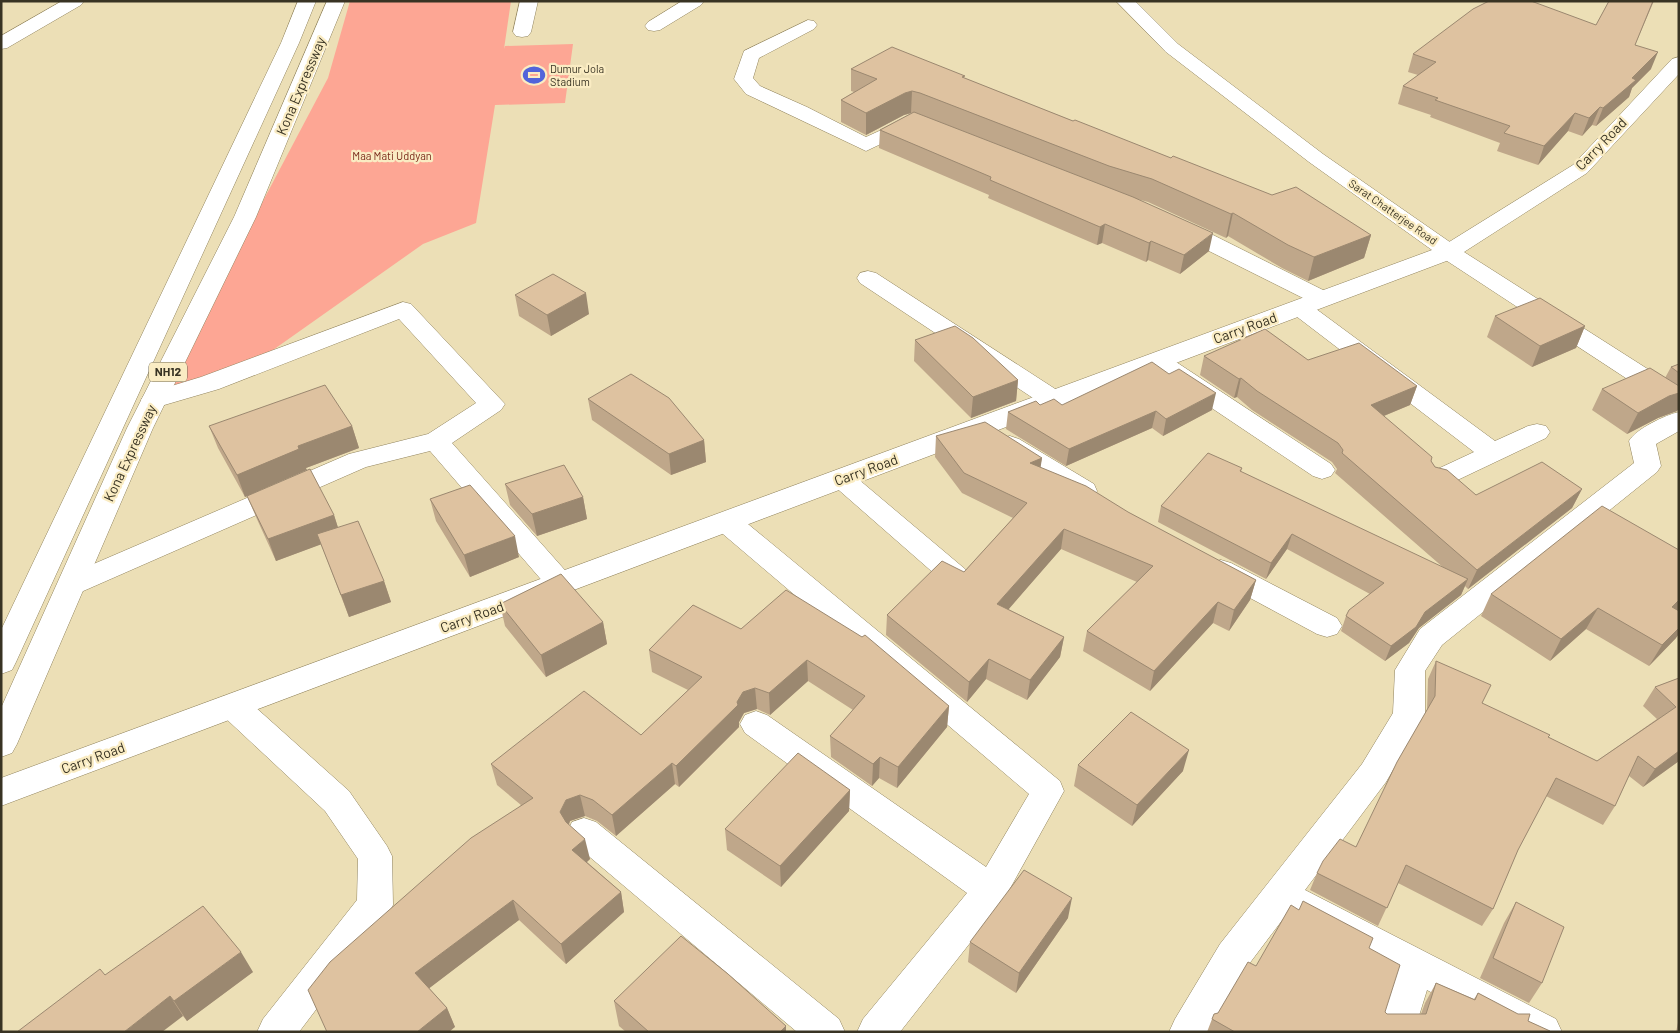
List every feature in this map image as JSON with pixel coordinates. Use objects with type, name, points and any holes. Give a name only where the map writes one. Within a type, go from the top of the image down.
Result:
[{"type":"main road","points":[[1,44],[75,1]]},
{"type":"main road","name":"Kona Expressway","points":[[1,662],[286,52],[307,1]]},
{"type":"main road","name":"Kona Expressway","points":[[1,744],[140,428],[245,217],[336,1]]},
{"type":"main road","points":[[522,32],[529,1]]},
{"type":"main road","points":[[654,26],[695,1]]},
{"type":"main road","name":"Sarat Chatterjee Road","points":[[1124,1],[1172,48],[1316,158],[1450,252],[1679,401]]},
{"type":"main road","points":[[808,25],[751,55],[742,79],[753,90],[800,111],[866,145],[912,121],[930,128]]},
{"type":"main road","name":"Carry Road","points":[[1,792],[1450,252],[1580,169],[1679,63]]},
{"type":"main road","points":[[1654,88],[1679,88]]},
{"type":"main road","points":[[1156,216],[1232,251],[1274,275],[1494,453]]},
{"type":"main road","points":[[868,278],[1054,400]]},
{"type":"main road","points":[[71,585],[358,460],[436,441],[492,404],[403,309],[210,383],[154,400]]},
{"type":"main road","points":[[1158,361],[1322,470]]},
{"type":"main road","points":[[1188,1032],[1233,956],[1374,773],[1409,714],[1410,670],[1431,637],[1648,466],[1642,440],[1679,420]]},
{"type":"main road","points":[[981,427],[1103,504]]},
{"type":"main road","points":[[1438,479],[1537,432]]},
{"type":"main road","points":[[436,441],[561,584]]},
{"type":"main road","points":[[842,479],[955,576]]},
{"type":"main road","points":[[727,522],[1048,791],[991,890],[876,1032]]},
{"type":"main road","points":[[1196,557],[1327,626]]},
{"type":"main road","points":[[233,706],[337,801],[376,856],[375,905],[276,1032]]},
{"type":"main road","points":[[756,724],[991,890]]},
{"type":"main road","points":[[584,832],[826,1032]]},
{"type":"main road","points":[[1280,894],[1543,1032]]},
{"type":"main road","points":[[1395,1032],[1416,967]]},
{"type":"green space","name":"Maa Mati Uddyan","points":[[350,1],[511,1],[504,49],[505,46],[573,44],[565,103],[495,105],[476,223],[423,244],[256,362],[161,394],[328,78]]},
{"type":"building","points":[[1489,1],[1531,1],[1596,25],[1609,1],[1653,1],[1635,45],[1658,52],[1632,78],[1636,80],[1603,108],[1600,107],[1589,118],[1575,113],[1544,146],[1504,133],[1510,126],[1435,100],[1438,98],[1403,86],[1436,62],[1413,54],[1473,9]]},
{"type":"building","points":[[892,47],[1073,121],[1075,120],[1171,158],[1173,156],[1272,195],[1296,187],[1371,235],[1314,257],[1288,245],[1233,213],[1231,214],[1152,179],[1109,166],[920,93],[912,91],[905,93],[866,113],[841,100],[877,79],[851,69]]},
{"type":"building","points":[[914,112],[1133,197],[1213,233],[1184,255],[1151,241],[1149,243],[1105,224],[1100,227],[990,180],[991,177],[880,130]]},
{"type":"building","points":[[553,274],[586,293],[547,315],[515,295]]},
{"type":"building","points":[[1540,298],[1585,326],[1540,346],[1495,316]]},
{"type":"building","points":[[955,326],[973,338],[1018,380],[973,397],[915,340]]},
{"type":"building","points":[[1265,329],[1308,360],[1359,343],[1417,386],[1371,405],[1432,457],[1431,461],[1435,467],[1447,470],[1476,495],[1542,462],[1582,489],[1477,570],[1342,453],[1343,450],[1338,443],[1257,391],[1241,378],[1239,379],[1204,356]]},
{"type":"building","points":[[1152,362],[1169,374],[1179,369],[1216,393],[1166,419],[1156,411],[1069,449],[1008,412],[1036,401],[1040,405],[1054,399],[1062,405]]},
{"type":"building","points":[[1679,364],[1679,373],[1671,367]]},
{"type":"building","points":[[1650,368],[1679,386],[1679,393],[1669,396],[1638,413],[1602,389]]},
{"type":"building","points":[[631,374],[669,398],[704,440],[669,454],[588,399]]},
{"type":"building","points":[[325,385],[352,426],[298,446],[299,449],[237,475],[209,426]]},
{"type":"building","points":[[985,422],[1042,458],[1030,463],[1086,486],[1128,512],[1256,580],[1234,610],[1218,602],[1154,671],[1087,631],[1153,566],[1064,529],[997,604],[1064,637],[1030,680],[989,659],[969,682],[887,615],[942,561],[964,572],[1027,503],[964,473],[936,436]]},
{"type":"building","points":[[1208,453],[1242,468],[1240,471],[1468,579],[1425,612],[1416,627],[1391,646],[1346,616],[1349,610],[1384,583],[1292,534],[1271,563],[1161,506]]},
{"type":"building","points":[[564,465],[583,497],[532,514],[505,484]]},
{"type":"building","points":[[310,469],[334,515],[268,539],[247,496]]},
{"type":"building","points":[[470,485],[515,536],[464,555],[430,499]]},
{"type":"building","points":[[1602,506],[1679,550],[1679,600],[1672,607],[1679,611],[1679,628],[1662,645],[1598,608],[1561,639],[1491,594]]},
{"type":"building","points":[[358,521],[384,581],[341,595],[317,534]]},
{"type":"building","points":[[561,574],[603,622],[541,655],[500,604]]},
{"type":"building","points":[[786,590],[862,637],[865,635],[949,706],[898,767],[880,757],[873,764],[830,736],[865,696],[807,660],[769,693],[755,688],[743,692],[737,702],[738,705],[676,766],[672,763],[612,815],[593,800],[580,795],[566,800],[560,812],[566,822],[585,839],[572,850],[621,892],[561,944],[513,900],[415,973],[447,1008],[417,1032],[327,1032],[308,990],[330,962],[471,838],[533,798],[491,764],[584,691],[641,735],[702,677],[649,650],[693,605],[741,629]]},
{"type":"building","points":[[1436,661],[1491,685],[1482,703],[1550,735],[1548,737],[1597,761],[1676,707],[1655,687],[1679,678],[1679,751],[1655,769],[1638,756],[1615,806],[1556,778],[1518,850],[1493,909],[1406,865],[1387,908],[1317,873],[1323,861],[1340,839],[1356,847],[1397,762],[1435,696]]},
{"type":"building","points":[[1131,712],[1189,750],[1137,805],[1078,765]]},
{"type":"building","points":[[798,753],[850,790],[780,866],[725,829]]},
{"type":"building","points":[[1024,870],[1072,898],[1019,973],[970,942]]},
{"type":"building","points":[[1303,901],[1373,938],[1369,948],[1400,965],[1385,1012],[1387,1014],[1426,1014],[1436,983],[1475,1000],[1478,993],[1518,1014],[1530,1014],[1528,1021],[1550,1031],[1235,1032],[1212,1019],[1214,1014],[1218,1013],[1248,962],[1256,966],[1291,905],[1299,910]]},
{"type":"building","points":[[1516,902],[1564,927],[1542,983],[1493,958]]},
{"type":"building","points":[[203,906],[241,952],[174,1001],[170,996],[124,1032],[17,1032],[100,969],[105,975]]},
{"type":"building","points":[[681,936],[728,974],[786,1026],[780,1032],[649,1032],[614,1001]]},
{"type":"place","name":"Dumur Jola Stadium","points":[[534,75]]}]
